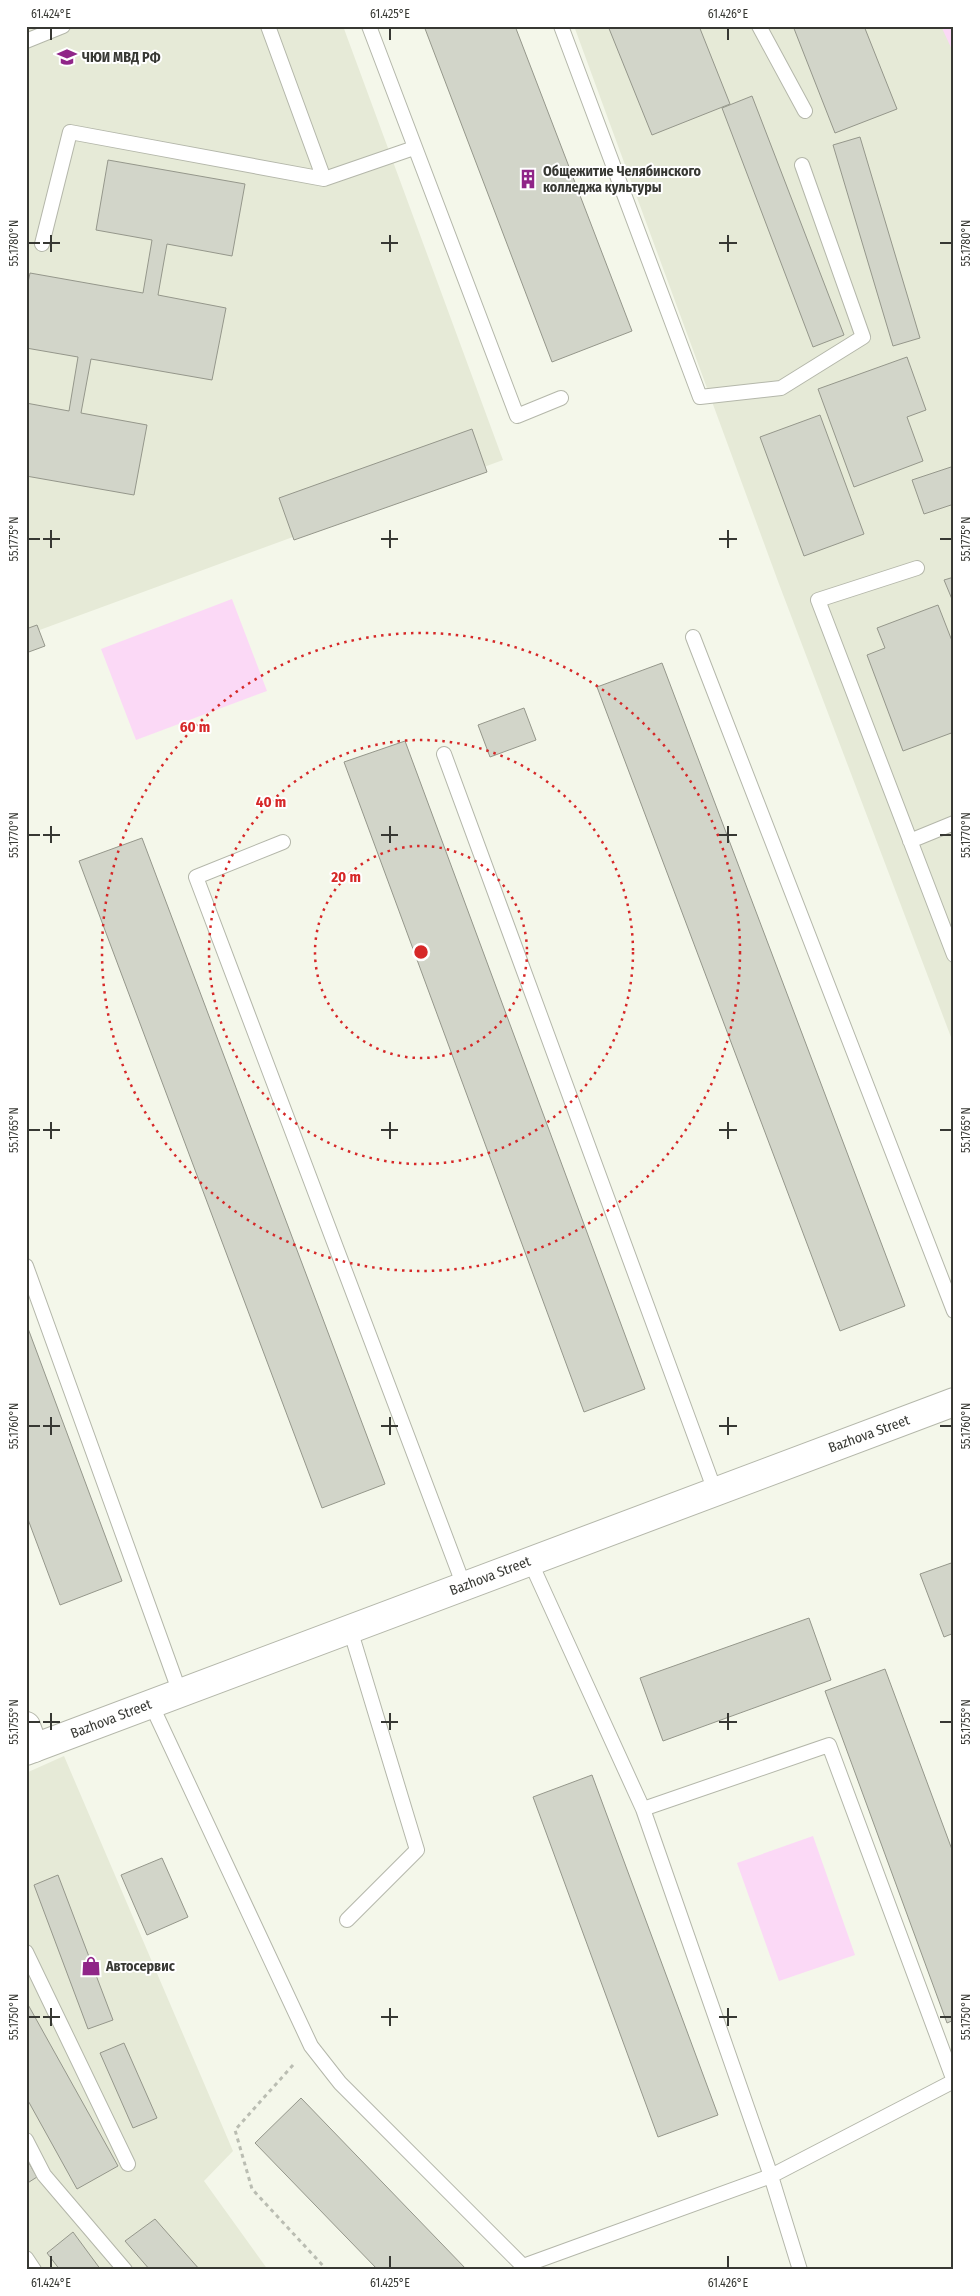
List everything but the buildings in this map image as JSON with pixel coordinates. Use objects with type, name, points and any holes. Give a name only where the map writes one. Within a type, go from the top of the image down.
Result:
[{"type":"street","name":"Bazhova Street","points":[[28,1746],[151,1704],[954,1402]]},
{"type":"lane","points":[[26,41],[63,26]]},
{"type":"lane","points":[[268,26],[324,179]]},
{"type":"lane","points":[[369,26],[517,416],[561,398]]},
{"type":"lane","points":[[561,26],[700,397],[781,388],[863,337],[802,165]]},
{"type":"lane","points":[[759,26],[805,111]]},
{"type":"lane","points":[[42,244],[70,132],[324,179],[414,148]]},
{"type":"lane","points":[[917,568],[818,600],[954,954]]},
{"type":"lane","points":[[693,636],[954,1311]]},
{"type":"lane","points":[[444,754],[715,1491]]},
{"type":"lane","points":[[910,840],[954,823]]},
{"type":"lane","points":[[283,842],[196,877],[464,1586]]},
{"type":"lane","points":[[26,1266],[180,1693]]},
{"type":"lane","points":[[530,1561],[642,1809],[771,2176],[800,2270]]},
{"type":"lane","points":[[347,1920],[417,1850],[350,1629]]},
{"type":"lane","points":[[151,1704],[310,2046],[340,2083],[525,2268],[771,2176],[954,2081],[829,1745],[642,1809]]},
{"type":"lane","points":[[26,1952],[128,2164]]},
{"type":"lane","points":[[26,2140],[44,2174],[125,2270]]},
{"type":"lane","points":[[26,2258],[34,2270]]},
{"type":"path","points":[[310,2046],[235,2130],[252,2189],[327,2270]]},
{"type":"shaded area","points":[[26,26],[343,26],[503,460],[26,635]]},
{"type":"shaded area","points":[[574,26],[954,26],[954,1045],[779,584]]},
{"type":"shaded area","points":[[941,26],[954,26],[954,54]]},
{"type":"shaded area","points":[[232,599],[267,691],[136,740],[101,649]]},
{"type":"shaded area","points":[[64,1756],[233,2151],[204,2181],[268,2270],[26,2270],[26,1773]]},
{"type":"shaded area","points":[[813,1836],[855,1955],[779,1981],[737,1863]]},
{"type":"place","name":"ЧЮИ МВД РФ","points":[[67,57]]},
{"type":"place","name":"Общежитие Челябинского колледжа культуры","points":[[528,179]]},
{"type":"place","name":"Автосервис","points":[[91,1966]]}]
